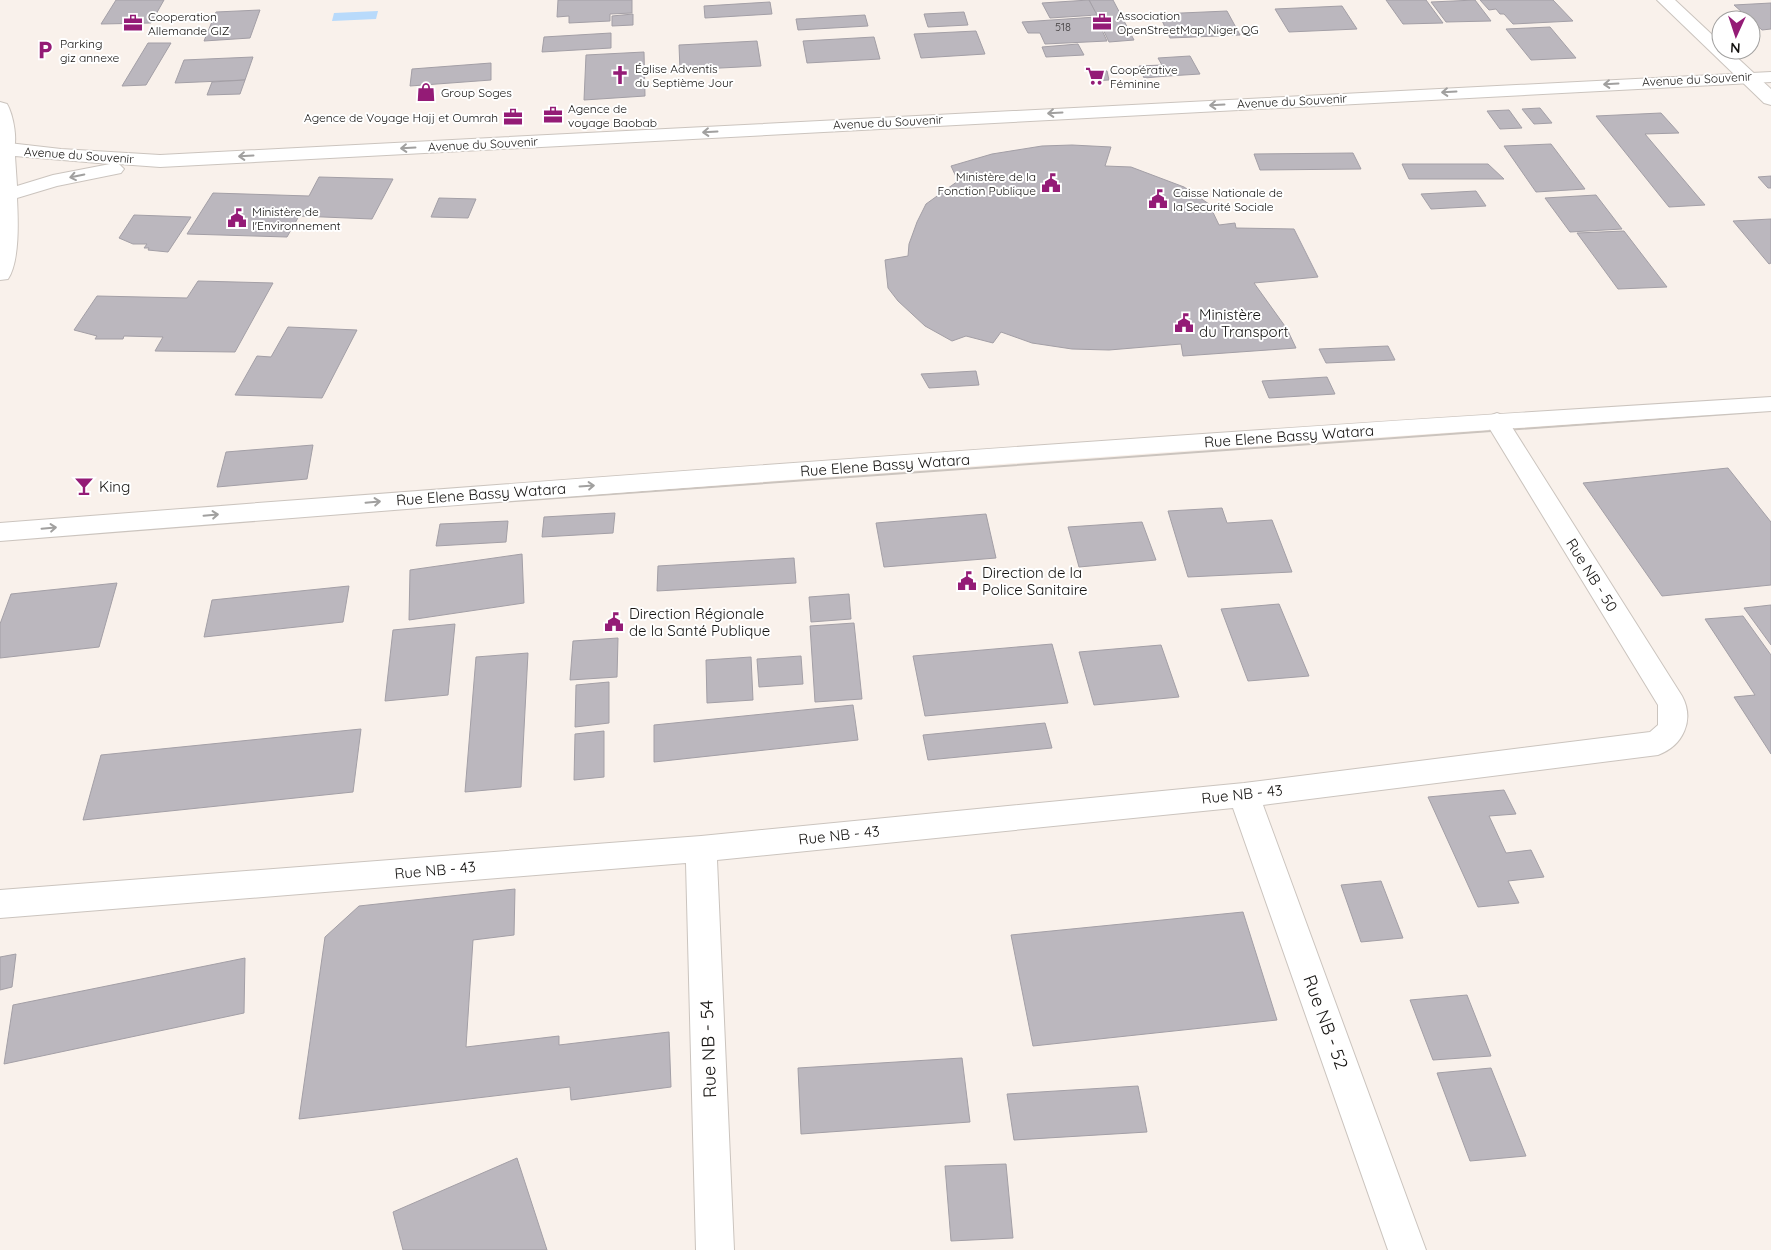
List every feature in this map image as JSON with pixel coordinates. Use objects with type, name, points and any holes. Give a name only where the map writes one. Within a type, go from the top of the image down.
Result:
[{"type":"main road","points":[[1665,0],[1771,99]]},
{"type":"main road","name":"Avenue du Souvenir","points":[[2,149],[61,155],[160,161],[1771,76]]},
{"type":"main road","points":[[0,108],[4,121],[2,149],[4,196],[8,219],[4,258],[0,274]]},
{"type":"main road","points":[[4,196],[80,175],[160,161]]},
{"type":"main road","name":"Rue Elene Bassy Watara","points":[[0,532],[462,495],[1497,421],[1771,404]]},
{"type":"main road","name":"Rue NB - 50","points":[[1497,421],[1672,704],[1673,720],[1671,732]]},
{"type":"main road","name":"Rue NB - 43","points":[[0,904],[701,849],[1244,794],[1658,743],[1671,732]]},
{"type":"main road","name":"Rue NB - 52","points":[[1244,794],[1407,1250]]},
{"type":"main road","name":"Rue NB - 54","points":[[701,849],[715,1250]]},
{"type":"water","points":[[378,11],[376,19],[332,21],[334,13]]},
{"type":"building","points":[[116,0],[164,0],[151,23],[101,24]]},
{"type":"building","points":[[558,0],[632,0],[632,13],[610,14],[610,21],[569,23],[569,16],[557,17]]},
{"type":"building","points":[[1089,0],[1113,0],[1134,40],[1109,42]]},
{"type":"building","points":[[1089,0],[1097,15],[1050,18],[1042,3]]},
{"type":"building","points":[[1386,0],[1426,0],[1443,23],[1403,24]]},
{"type":"building","points":[[1475,0],[1491,21],[1446,22],[1431,2]]},
{"type":"building","points":[[1480,0],[1553,0],[1573,21],[1513,24],[1504,14],[1500,14],[1496,9],[1489,10]]},
{"type":"building","points":[[770,2],[772,14],[705,18],[704,6]]},
{"type":"building","points":[[1771,3],[1771,29],[1761,29],[1761,10],[1740,10],[1734,5]]},
{"type":"building","points":[[1342,6],[1357,29],[1289,32],[1275,9]]},
{"type":"building","points":[[260,10],[250,38],[204,41],[216,12]]},
{"type":"building","points":[[1227,11],[1240,35],[1170,38],[1159,14]]},
{"type":"building","points":[[964,12],[968,25],[928,27],[924,14]]},
{"type":"building","points":[[633,14],[633,25],[612,26],[612,16]]},
{"type":"building","points":[[865,15],[868,26],[798,30],[796,19]]},
{"type":"building","points":[[1096,17],[1107,41],[1045,44],[1040,33],[1028,33],[1022,22]]},
{"type":"building","points":[[1550,27],[1576,58],[1531,60],[1506,29]]},
{"type":"building","points":[[976,31],[985,54],[921,58],[914,34]]},
{"type":"building","points":[[611,33],[611,48],[542,52],[544,37]]},
{"type":"building","points":[[874,37],[880,59],[807,63],[803,41]]},
{"type":"building","points":[[757,41],[761,66],[680,70],[679,45]]},
{"type":"building","points":[[148,43],[171,43],[146,85],[122,86]]},
{"type":"building","points":[[1078,44],[1084,55],[1046,57],[1042,47]]},
{"type":"building","points":[[644,52],[645,96],[584,100],[586,55]]},
{"type":"building","points":[[1190,56],[1200,74],[1168,76],[1158,58]]},
{"type":"building","points":[[253,57],[245,80],[175,83],[184,60]]},
{"type":"building","points":[[491,63],[491,80],[410,86],[412,69]]},
{"type":"building","points":[[1162,65],[1168,76],[1144,78],[1139,66]]},
{"type":"building","points":[[1088,71],[1107,71],[1109,80],[1091,81]]},
{"type":"building","points":[[245,80],[240,94],[207,95],[212,82]]},
{"type":"building","points":[[1540,108],[1552,123],[1534,124],[1522,109]]},
{"type":"building","points":[[1509,110],[1522,128],[1500,129],[1487,111]]},
{"type":"building","points":[[1661,113],[1679,133],[1645,134],[1705,205],[1669,207],[1596,116]]},
{"type":"building","points":[[1551,144],[1585,189],[1536,192],[1504,146]]},
{"type":"building","points":[[1042,146],[1111,147],[1105,166],[1131,167],[1184,187],[1209,204],[1219,225],[1235,223],[1236,228],[1294,229],[1318,277],[1254,283],[1287,329],[1296,348],[1183,356],[1181,344],[1109,350],[1072,349],[1032,343],[1001,332],[993,343],[966,336],[952,341],[925,326],[898,301],[888,288],[885,260],[908,256],[909,244],[926,204],[958,181],[951,166],[992,154]]},
{"type":"building","points":[[1353,153],[1361,169],[1260,170],[1254,154]]},
{"type":"building","points":[[1402,164],[1488,164],[1504,179],[1409,179]]},
{"type":"building","points":[[1771,176],[1771,188],[1768,188],[1758,177]]},
{"type":"building","points":[[319,177],[393,179],[372,219],[299,216],[287,237],[187,234],[213,193],[309,196]]},
{"type":"building","points":[[1476,191],[1486,206],[1431,209],[1421,194]]},
{"type":"building","points":[[1596,195],[1622,229],[1570,232],[1545,198]]},
{"type":"building","points":[[439,198],[476,199],[468,218],[431,217]]},
{"type":"building","points":[[134,215],[191,217],[168,252],[148,250],[149,248],[144,248],[147,244],[133,244],[119,238]]},
{"type":"building","points":[[1771,219],[1771,263],[1769,264],[1733,221]]},
{"type":"building","points":[[1624,231],[1667,287],[1618,289],[1577,233]]},
{"type":"building","points":[[198,281],[273,283],[235,352],[155,351],[163,337],[124,336],[123,339],[95,339],[97,336],[74,330],[97,296],[187,298]]},
{"type":"building","points":[[288,327],[357,330],[322,398],[235,395],[257,356],[271,357]]},
{"type":"building","points":[[1388,346],[1395,360],[1326,363],[1319,349]]},
{"type":"building","points":[[976,371],[979,385],[929,388],[921,374]]},
{"type":"building","points":[[1327,377],[1335,394],[1269,398],[1262,381]]},
{"type":"building","points":[[313,445],[307,479],[217,487],[226,452]]},
{"type":"building","points":[[1728,468],[1771,522],[1771,585],[1662,596],[1583,483]]},
{"type":"building","points":[[1222,508],[1227,523],[1272,520],[1292,572],[1188,577],[1168,511]]},
{"type":"building","points":[[615,513],[613,533],[542,537],[544,517]]},
{"type":"building","points":[[986,514],[996,558],[884,567],[876,523]]},
{"type":"building","points":[[508,521],[506,542],[436,546],[440,524]]},
{"type":"building","points":[[1142,522],[1156,560],[1079,567],[1068,527]]},
{"type":"building","points":[[522,554],[524,603],[409,620],[410,570]]},
{"type":"building","points":[[794,558],[796,583],[657,591],[658,566]]},
{"type":"building","points":[[117,583],[99,647],[0,658],[0,624],[11,594]]},
{"type":"building","points":[[349,586],[343,622],[204,637],[212,600]]},
{"type":"building","points":[[849,594],[851,619],[811,622],[809,597]]},
{"type":"building","points":[[1279,604],[1309,676],[1248,681],[1221,609]]},
{"type":"building","points":[[1771,605],[1771,645],[1744,608]]},
{"type":"building","points":[[1743,616],[1771,655],[1771,754],[1734,697],[1755,695],[1705,619]]},
{"type":"building","points":[[854,623],[862,699],[815,702],[810,626]]},
{"type":"building","points":[[455,624],[448,695],[385,701],[393,630]]},
{"type":"building","points":[[618,638],[617,677],[570,680],[573,641]]},
{"type":"building","points":[[1052,644],[1068,703],[925,716],[913,656]]},
{"type":"building","points":[[1161,645],[1179,697],[1094,705],[1079,652]]},
{"type":"building","points":[[528,653],[521,787],[465,792],[476,657]]},
{"type":"building","points":[[801,656],[803,684],[759,687],[757,659]]},
{"type":"building","points":[[751,657],[753,700],[707,703],[706,660]]},
{"type":"building","points":[[609,682],[609,723],[575,727],[576,685]]},
{"type":"building","points":[[853,705],[858,740],[654,762],[654,725]]},
{"type":"building","points":[[1045,723],[1052,748],[928,760],[923,735]]},
{"type":"building","points":[[361,729],[353,792],[83,820],[101,755]]},
{"type":"building","points":[[604,731],[604,777],[574,780],[575,734]]},
{"type":"building","points":[[1504,790],[1516,814],[1489,816],[1506,853],[1531,850],[1544,877],[1508,881],[1519,903],[1478,907],[1428,797]]},
{"type":"building","points":[[1381,881],[1403,938],[1361,942],[1341,885]]},
{"type":"building","points":[[515,889],[514,935],[473,940],[466,1047],[559,1036],[559,1045],[669,1032],[671,1087],[571,1100],[570,1087],[299,1119],[325,937],[359,906]]},
{"type":"building","points":[[1243,912],[1277,1020],[1033,1046],[1011,935]]},
{"type":"building","points":[[16,954],[12,987],[0,990],[0,957]]},
{"type":"building","points":[[245,958],[244,1013],[4,1064],[13,1005]]},
{"type":"building","points":[[1467,995],[1491,1056],[1433,1060],[1410,1000]]},
{"type":"building","points":[[962,1058],[970,1122],[801,1134],[798,1068]]},
{"type":"building","points":[[1491,1068],[1526,1156],[1470,1161],[1437,1073]]},
{"type":"building","points":[[1138,1086],[1147,1132],[1014,1140],[1007,1094]]},
{"type":"building","points":[[517,1158],[547,1250],[403,1250],[393,1212]]},
{"type":"building","points":[[1006,1164],[1013,1238],[951,1241],[945,1166]]},
{"type":"place","name":"Association OpenStreetMap Niger QG","points":[[1102,22]]},
{"type":"place","name":"Cooperation Allemande GIZ","points":[[133,23]]},
{"type":"place","name":"Parking giz annexe","points":[[45,50]]},
{"type":"place","name":"Église Adventis du Septième Jour","points":[[620,75]]},
{"type":"place","name":"Coopérative Féminine","points":[[1095,76]]},
{"type":"place","name":"Group Soges","points":[[426,92]]},
{"type":"place","name":"Agence de voyage Baobab","points":[[553,115]]},
{"type":"place","name":"Agence de Voyage Hajj et Oumrah","points":[[513,117]]},
{"type":"place","name":"Ministère de la Fonction Publique","points":[[1051,183]]},
{"type":"place","name":"Caisse Nationale de la Securité Sociale","points":[[1158,199]]},
{"type":"place","name":"Ministère de l'Environnement","points":[[237,218]]},
{"type":"place","name":"Ministère du Transport","points":[[1184,323]]},
{"type":"place","name":"King","points":[[84,486]]},
{"type":"place","name":"Direction de la Police Sanitaire","points":[[967,581]]},
{"type":"place","name":"Direction Régionale de la Santé Publique","points":[[614,622]]}]
